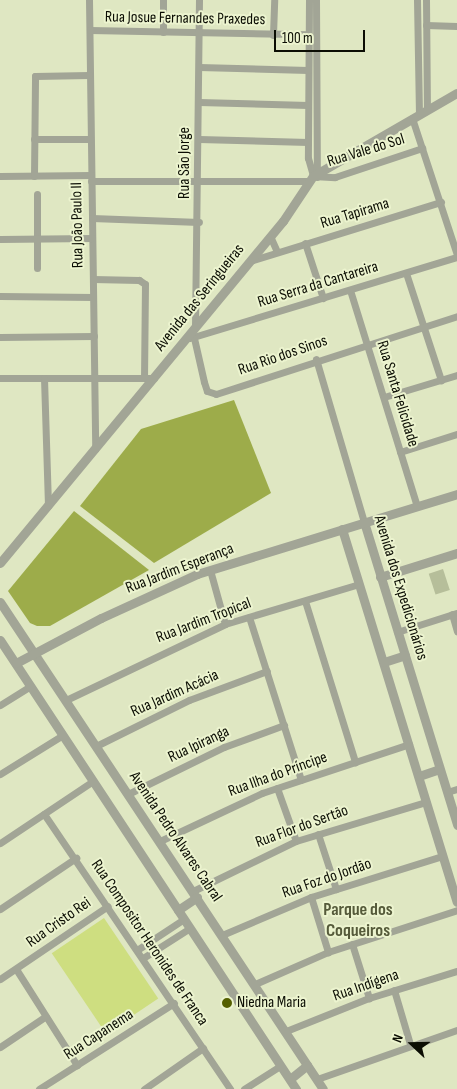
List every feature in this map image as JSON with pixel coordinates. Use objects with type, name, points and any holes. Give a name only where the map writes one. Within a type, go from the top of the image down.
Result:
[{"type":"street","name":"Rua João Paulo II","points":[[89,0],[95,449]]},
{"type":"street","points":[[163,0],[163,32]]},
{"type":"street","name":"Rua São Jorge","points":[[195,327],[199,222],[199,0]]},
{"type":"street","points":[[273,35],[274,0]]},
{"type":"street","points":[[309,0],[308,142],[314,177]]},
{"type":"street","points":[[314,177],[316,0]]},
{"type":"street","points":[[417,0],[422,43],[419,113],[422,148],[457,256]]},
{"type":"street","points":[[422,43],[426,26],[426,0]]},
{"type":"street","points":[[426,26],[457,26]]},
{"type":"street","name":"Rua Josue Fernandes Praxedes","points":[[90,30],[273,35],[308,34]]},
{"type":"street","points":[[199,67],[308,70]]},
{"type":"street","points":[[34,176],[37,75],[89,75]]},
{"type":"street","name":"Avenida das Seringueiras","points":[[0,564],[154,378],[191,338],[195,327],[270,236],[314,177],[419,113],[457,94]]},
{"type":"street","points":[[199,102],[308,105]]},
{"type":"street","points":[[34,140],[90,139]]},
{"type":"street","points":[[199,139],[308,142]]},
{"type":"street","name":"Rua Vale do Sol","points":[[0,176],[199,180],[335,177],[422,148]]},
{"type":"street","points":[[37,194],[37,268]]},
{"type":"street","name":"Rua Tapirama","points":[[249,261],[441,202]]},
{"type":"street","points":[[92,218],[199,222]]},
{"type":"street","points":[[270,236],[277,252]]},
{"type":"street","points":[[0,239],[92,238]]},
{"type":"street","points":[[306,243],[323,298]]},
{"type":"street","name":"Rua Serra da Cantareira","points":[[191,338],[457,256]]},
{"type":"street","points":[[406,272],[441,380]]},
{"type":"street","points":[[93,279],[143,281],[144,377]]},
{"type":"street","name":"Rua Santa Felicidade","points":[[350,290],[418,506]]},
{"type":"street","points":[[0,296],[92,297]]},
{"type":"street","name":"Rua Rio dos Sinos","points":[[191,338],[209,392],[216,394],[316,359],[457,316]]},
{"type":"street","points":[[0,337],[94,336]]},
{"type":"street","name":"Avenida dos Expedicionários","points":[[316,359],[380,577],[457,825]]},
{"type":"street","points":[[384,398],[457,375]]},
{"type":"street","points":[[0,378],[154,378]]},
{"type":"street","points":[[44,378],[48,506]]},
{"type":"street","points":[[400,452],[457,434]]},
{"type":"street","name":"Rua Jardim Esperança","points":[[16,663],[34,652],[210,570],[457,494]]},
{"type":"street","points":[[342,529],[457,902]]},
{"type":"street","points":[[380,577],[457,553]]},
{"type":"street","points":[[210,570],[226,624]]},
{"type":"street","name":"Rua Jardim Tropical","points":[[66,700],[226,624],[359,584]]},
{"type":"street","points":[[305,601],[355,762]]},
{"type":"street","name":"Avenida Pedro Alvares Cabral","points":[[0,602],[323,1089]]},
{"type":"street","points":[[397,632],[454,613],[457,630]]},
{"type":"street","points":[[249,617],[301,780]]},
{"type":"street","points":[[0,640],[296,1089]]},
{"type":"street","points":[[384,662],[405,655]]},
{"type":"street","name":"Rua Jardim Acácia","points":[[96,746],[189,700],[267,671]]},
{"type":"street","points":[[0,705],[30,686]]},
{"type":"street","name":"Rua Ipiranga","points":[[128,794],[224,747],[284,725]]},
{"type":"street","points":[[0,774],[63,734]]},
{"type":"street","name":"Rua Ilha do Príncipe","points":[[160,841],[277,788],[409,744]]},
{"type":"street","points":[[418,776],[439,769]]},
{"type":"street","points":[[0,843],[93,781]]},
{"type":"street","points":[[277,788],[296,841]]},
{"type":"street","points":[[447,792],[457,788]]},
{"type":"street","name":"Rua Flor do Sertão","points":[[195,894],[296,841],[426,802]]},
{"type":"street","name":"Rua Compositor Heronides de Franca","points":[[44,814],[76,858],[230,1089]]},
{"type":"street","points":[[318,834],[336,889]]},
{"type":"street","name":"Rua Foz do Jordão","points":[[222,935],[311,897],[443,856]]},
{"type":"street","points":[[0,909],[76,858]]},
{"type":"street","points":[[178,910],[195,894]]},
{"type":"street","points":[[311,897],[328,952]]},
{"type":"street","name":"Rua Cristo Rei","points":[[0,980],[108,906]]},
{"type":"street","points":[[255,984],[328,952],[457,910]]},
{"type":"street","points":[[137,950],[184,919]]},
{"type":"street","points":[[143,958],[190,928]]},
{"type":"street","points":[[352,944],[369,998]]},
{"type":"street","points":[[16,969],[78,1065]]},
{"type":"street","name":"Rua Indígena","points":[[286,1031],[369,998],[457,971]]},
{"type":"street","points":[[394,990],[410,1044]]},
{"type":"street","name":"Rua Capanema","points":[[39,1089],[174,1003]]},
{"type":"street","points":[[0,1047],[46,1016]]},
{"type":"street","points":[[316,1079],[410,1044],[457,1030]]},
{"type":"street","points":[[144,1089],[203,1048]]},
{"type":"street","points":[[290,1079],[308,1065]]},
{"type":"street","points":[[244,1089],[280,1066]]},
{"type":"shaded area","points":[[234,400],[271,493],[154,563],[80,506],[141,429]]},
{"type":"shaded area","points":[[74,511],[149,570],[50,626],[37,626],[30,623],[8,591]]},
{"type":"shaded area","points":[[104,918],[158,998],[106,1034],[52,953]]},
{"type":"building","points":[[443,569],[450,590],[436,595],[429,574]]},
{"type":"place","name":"Niedna Maria","points":[[227,1003]]},
{"type":"district","name":"Parque dos Coqueiros","points":[[358,921]]}]
